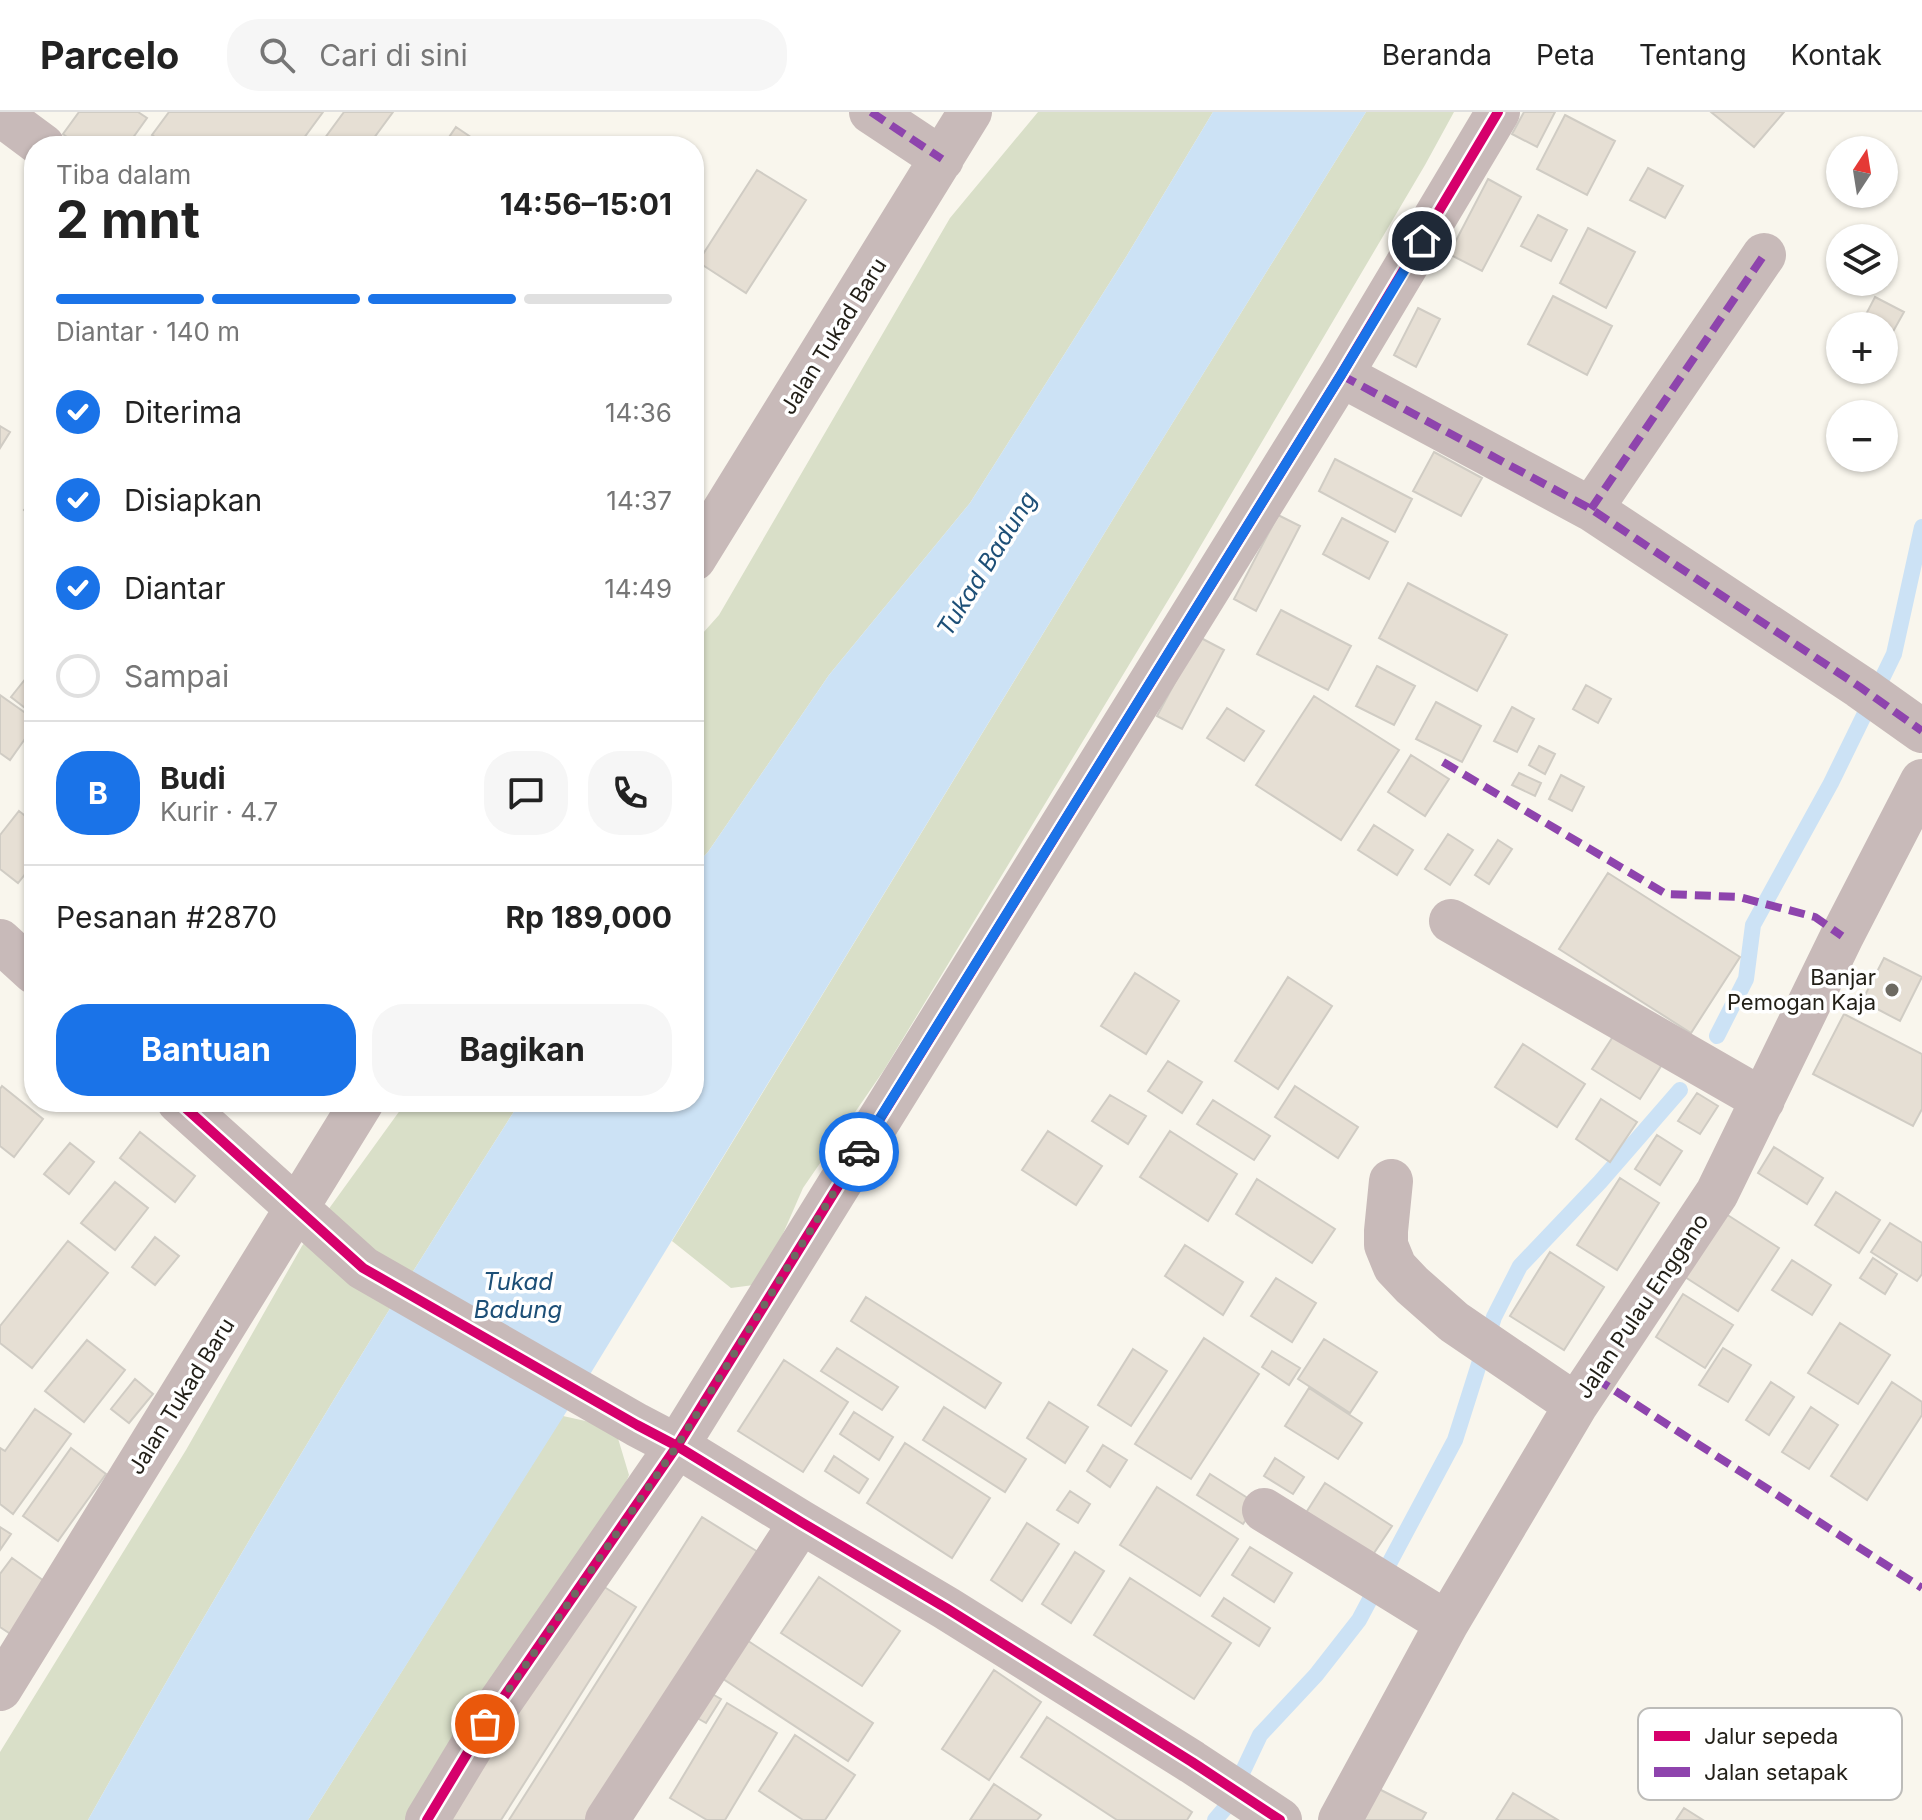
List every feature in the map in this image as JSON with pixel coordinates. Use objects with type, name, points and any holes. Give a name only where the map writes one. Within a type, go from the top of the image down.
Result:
[{"type":"street","points":[[871,112],[942,159]]},
{"type":"street","name":"Jalan Tukad Baru","points":[[704,543],[970,112]]},
{"type":"street","points":[[427,1820],[485,1724],[677,1446],[1341,375],[1498,112]]},
{"type":"street","points":[[0,114],[30,136]]},
{"type":"street","points":[[1591,509],[1764,255]]},
{"type":"street","points":[[1341,375],[1591,509],[1910,723]]},
{"type":"street","name":"Jalan Pulau Enggano","points":[[1340,1820],[1431,1614],[1576,1405],[1717,1193],[1842,936],[1922,781]]},
{"type":"street","points":[[1451,921],[1763,1100]]},
{"type":"street","points":[[0,941],[24,963]]},
{"type":"street","points":[[190,1112],[363,1268],[677,1446],[946,1608],[1275,1817]]},
{"type":"street","name":"Jalan Tukad Baru","points":[[0,1689],[356,1112]]},
{"type":"street","points":[[1391,1181],[1386,1245],[1395,1267],[1454,1322],[1576,1405]]},
{"type":"street","points":[[1264,1510],[1431,1614]]},
{"type":"street","points":[[607,1820],[801,1522]]},
{"type":"green space","points":[[1038,112],[1213,112],[1126,257],[970,503],[829,675],[704,856],[704,632],[719,615],[950,218]]},
{"type":"green space","points":[[1366,112],[1454,112],[1187,569],[884,1070],[803,1188],[761,1284],[731,1288],[672,1241]]},
{"type":"green space","points":[[399,1112],[514,1112],[299,1458],[88,1820],[0,1820],[0,1752],[186,1450],[302,1246]]},
{"type":"green space","points":[[563,1416],[590,1422],[617,1435],[629,1475],[624,1487],[409,1820],[308,1820]]},
{"type":"water","name":"Tukad Badung","points":[[1213,112],[1366,112],[589,1376],[308,1820],[88,1820],[299,1458],[514,1112],[704,1112],[704,856],[829,675],[970,503],[1126,257]]},
{"type":"building","points":[[79,112],[138,112],[147,118],[134,136],[63,134]]},
{"type":"building","points":[[169,112],[323,112],[305,136],[152,135]]},
{"type":"building","points":[[344,112],[393,112],[375,136],[326,136]]},
{"type":"building","points":[[1524,112],[1555,112],[1537,147],[1512,134]]},
{"type":"building","points":[[1711,112],[1784,112],[1754,147]]},
{"type":"building","points":[[1565,115],[1615,141],[1587,195],[1537,169]]},
{"type":"building","points":[[456,127],[469,136],[450,136]]},
{"type":"building","points":[[1648,168],[1683,186],[1665,218],[1630,200]]},
{"type":"building","points":[[757,170],[806,200],[746,293],[704,266],[704,253]]},
{"type":"building","points":[[1488,179],[1521,197],[1482,271],[1449,254]]},
{"type":"building","points":[[1538,215],[1567,230],[1551,261],[1521,246]]},
{"type":"building","points":[[1588,228],[1635,252],[1606,308],[1560,283]]},
{"type":"building","points":[[1553,296],[1612,326],[1587,375],[1528,344]]},
{"type":"building","points":[[1875,297],[1904,312],[1898,323],[1898,312],[1867,312]]},
{"type":"building","points":[[1418,308],[1440,319],[1416,367],[1394,355]]},
{"type":"building","points":[[0,426],[10,432],[0,448]]},
{"type":"building","points":[[1434,452],[1482,478],[1461,516],[1413,491]]},
{"type":"building","points":[[1335,459],[1412,499],[1395,532],[1319,491]]},
{"type":"building","points":[[1278,515],[1300,526],[1256,611],[1234,599]]},
{"type":"building","points":[[1342,518],[1388,542],[1369,579],[1323,554]]},
{"type":"building","points":[[1408,583],[1507,635],[1477,691],[1379,638]]},
{"type":"building","points":[[1281,610],[1351,646],[1328,690],[1257,654]]},
{"type":"building","points":[[1199,637],[1224,650],[1182,729],[1157,716]]},
{"type":"building","points":[[1377,666],[1415,686],[1394,725],[1356,706]]},
{"type":"building","points":[[24,681],[24,707],[11,697]]},
{"type":"building","points":[[1586,685],[1611,699],[1598,723],[1573,709]]},
{"type":"building","points":[[0,695],[24,712],[24,740],[10,760],[0,753]]},
{"type":"building","points":[[1314,696],[1399,750],[1341,840],[1256,785]]},
{"type":"building","points":[[1436,702],[1481,726],[1462,762],[1416,739]]},
{"type":"building","points":[[1512,707],[1534,719],[1517,752],[1494,741]]},
{"type":"building","points":[[1227,708],[1264,731],[1244,761],[1207,738]]},
{"type":"building","points":[[1539,746],[1555,754],[1545,774],[1529,765]]},
{"type":"building","points":[[1411,755],[1449,779],[1425,816],[1388,792]]},
{"type":"building","points":[[1519,773],[1541,783],[1535,796],[1512,785]]},
{"type":"building","points":[[1561,775],[1584,787],[1572,811],[1549,799]]},
{"type":"building","points":[[19,811],[24,815],[24,876],[18,883],[0,869],[0,835]]},
{"type":"building","points":[[1374,825],[1413,850],[1397,875],[1358,850]]},
{"type":"building","points":[[1448,834],[1473,850],[1450,885],[1425,869]]},
{"type":"building","points":[[1498,840],[1512,849],[1489,884],[1475,875]]},
{"type":"building","points":[[1608,873],[1740,957],[1691,1033],[1559,949]]},
{"type":"building","name":"Banjar Pemogan Kaja","points":[[1884,958],[1922,977],[1900,1021],[1862,1001]]},
{"type":"building","points":[[1135,973],[1179,1001],[1146,1054],[1101,1026]]},
{"type":"building","points":[[1288,977],[1332,1006],[1278,1089],[1235,1061]]},
{"type":"building","points":[[1844,1014],[1922,1054],[1922,1109],[1913,1126],[1813,1074]]},
{"type":"building","points":[[1616,1032],[1663,1063],[1640,1099],[1592,1069]]},
{"type":"building","points":[[1523,1044],[1585,1084],[1557,1127],[1495,1087]]},
{"type":"building","points":[[1168,1061],[1202,1082],[1182,1113],[1148,1091]]},
{"type":"building","points":[[2,1086],[24,1104],[24,1112],[34,1112],[43,1119],[14,1157],[0,1146]]},
{"type":"building","points":[[1295,1086],[1358,1127],[1338,1158],[1275,1117]]},
{"type":"building","points":[[1697,1093],[1718,1106],[1700,1134],[1678,1121]]},
{"type":"building","points":[[1110,1095],[1146,1116],[1128,1144],[1092,1121]]},
{"type":"building","points":[[1601,1099],[1637,1122],[1610,1162],[1576,1139]]},
{"type":"building","points":[[1213,1100],[1270,1136],[1254,1160],[1197,1124]]},
{"type":"building","points":[[1048,1131],[1102,1166],[1076,1205],[1022,1170]]},
{"type":"building","points":[[1170,1131],[1237,1174],[1208,1221],[1140,1177]]},
{"type":"building","points":[[140,1132],[195,1176],[175,1202],[120,1158]]},
{"type":"building","points":[[1657,1135],[1682,1151],[1660,1185],[1635,1169]]},
{"type":"building","points":[[70,1143],[94,1162],[69,1194],[44,1174]]},
{"type":"building","points":[[1774,1147],[1823,1178],[1807,1204],[1758,1173]]},
{"type":"building","points":[[1620,1178],[1659,1203],[1617,1270],[1577,1245]]},
{"type":"building","points":[[1257,1179],[1335,1229],[1312,1263],[1236,1214]]},
{"type":"building","points":[[115,1182],[148,1208],[115,1250],[81,1223]]},
{"type":"building","points":[[1836,1192],[1880,1220],[1859,1253],[1815,1225]]},
{"type":"building","points":[[1726,1214],[1779,1248],[1738,1311],[1685,1277]]},
{"type":"building","points":[[1890,1223],[1922,1243],[1922,1274],[1917,1281],[1871,1252]]},
{"type":"building","points":[[155,1237],[179,1256],[155,1285],[132,1267]]},
{"type":"building","points":[[68,1241],[108,1273],[32,1368],[0,1343],[0,1326]]},
{"type":"building","points":[[1185,1245],[1243,1282],[1223,1315],[1165,1276]]},
{"type":"building","points":[[1550,1252],[1604,1287],[1564,1350],[1510,1316]]},
{"type":"building","points":[[1873,1258],[1897,1274],[1885,1294],[1860,1278]]},
{"type":"building","points":[[1792,1260],[1831,1285],[1812,1315],[1772,1290]]},
{"type":"building","points":[[1276,1278],[1316,1303],[1292,1342],[1251,1316]]},
{"type":"building","points":[[1683,1294],[1733,1325],[1705,1368],[1656,1337]]},
{"type":"building","points":[[866,1297],[1001,1383],[985,1408],[851,1321]]},
{"type":"building","points":[[1840,1323],[1890,1355],[1858,1404],[1808,1373]]},
{"type":"building","points":[[1204,1338],[1259,1374],[1191,1479],[1135,1444]]},
{"type":"building","points":[[1324,1339],[1377,1372],[1350,1413],[1298,1379]]},
{"type":"building","points":[[87,1340],[125,1370],[84,1422],[45,1391]]},
{"type":"building","points":[[837,1348],[898,1387],[882,1410],[821,1371]]},
{"type":"building","points":[[1723,1348],[1751,1365],[1728,1402],[1699,1385]]},
{"type":"building","points":[[1133,1349],[1167,1371],[1131,1426],[1098,1405]]},
{"type":"building","points":[[1272,1351],[1300,1368],[1289,1385],[1262,1367]]},
{"type":"building","points":[[784,1360],[848,1402],[803,1472],[738,1431]]},
{"type":"building","points":[[135,1379],[153,1394],[129,1423],[111,1409]]},
{"type":"building","points":[[1771,1382],[1794,1397],[1769,1435],[1746,1420]]},
{"type":"building","points":[[1892,1382],[1922,1402],[1922,1415],[1867,1500],[1831,1476]]},
{"type":"building","points":[[1309,1388],[1362,1423],[1338,1459],[1285,1426]]},
{"type":"building","points":[[1049,1402],[1088,1427],[1065,1463],[1027,1438]]},
{"type":"building","points":[[944,1407],[1026,1459],[1005,1492],[923,1440]]},
{"type":"building","points":[[1811,1407],[1838,1425],[1809,1469],[1782,1452]]},
{"type":"building","points":[[35,1409],[71,1434],[13,1514],[0,1504],[0,1448],[5,1451]]},
{"type":"building","points":[[854,1412],[893,1437],[879,1460],[840,1434]]},
{"type":"building","points":[[905,1443],[990,1498],[952,1558],[867,1503]]},
{"type":"building","points":[[1103,1445],[1127,1460],[1110,1487],[1087,1471]]},
{"type":"building","points":[[71,1448],[106,1474],[58,1541],[23,1516]]},
{"type":"building","points":[[834,1456],[868,1479],[859,1493],[825,1471]]},
{"type":"building","points":[[1275,1458],[1304,1477],[1293,1494],[1264,1476]]},
{"type":"building","points":[[1210,1474],[1257,1504],[1243,1524],[1197,1495]]},
{"type":"building","points":[[1325,1483],[1392,1526],[1368,1562],[1302,1519]]},
{"type":"building","points":[[1157,1487],[1238,1539],[1200,1596],[1120,1545]]},
{"type":"building","points":[[1070,1491],[1090,1504],[1078,1523],[1057,1510]]},
{"type":"building","points":[[702,1517],[758,1552],[588,1820],[509,1820]]},
{"type":"building","points":[[1027,1523],[1059,1544],[1022,1601],[991,1580]]},
{"type":"building","points":[[0,1527],[11,1534],[0,1550]]},
{"type":"building","points":[[1250,1547],[1292,1573],[1274,1602],[1232,1575]]},
{"type":"building","points":[[1075,1552],[1104,1571],[1071,1623],[1042,1604]]},
{"type":"building","points":[[12,1558],[51,1586],[15,1637],[0,1627],[0,1574]]},
{"type":"building","points":[[819,1577],[900,1631],[862,1686],[781,1633]]},
{"type":"building","points":[[1130,1578],[1231,1643],[1194,1699],[1094,1635]]},
{"type":"building","points":[[598,1583],[636,1607],[501,1820],[447,1820]]},
{"type":"building","points":[[1224,1598],[1270,1628],[1259,1646],[1212,1616]]},
{"type":"building","points":[[736,1633],[873,1723],[848,1761],[711,1671]]},
{"type":"building","points":[[994,1670],[1041,1702],[989,1780],[942,1749]]},
{"type":"building","points":[[698,1686],[721,1699],[706,1723],[683,1710]]},
{"type":"building","points":[[727,1703],[777,1733],[725,1820],[707,1820],[670,1798]]},
{"type":"building","points":[[1047,1717],[1192,1812],[1187,1820],[1117,1820],[1021,1757]]},
{"type":"building","points":[[795,1735],[855,1775],[825,1820],[803,1820],[759,1791]]},
{"type":"building","points":[[994,1784],[1041,1815],[1037,1820],[970,1820]]},
{"type":"building","points":[[1379,1789],[1426,1813],[1422,1820],[1363,1820]]},
{"type":"building","points":[[1513,1793],[1558,1820],[1496,1820]]},
{"type":"building","points":[[1684,1808],[1703,1820],[1676,1820]]},
{"type":"waterway","points":[[1717,1036],[1746,979],[1753,925],[1831,783],[1894,654],[1922,527]]},
{"type":"waterway","points":[[1215,1820],[1226,1807],[1260,1735],[1316,1675],[1359,1620],[1455,1440],[1494,1317],[1520,1266],[1600,1182],[1680,1090]]},
{"type":"marked path","points":[[871,112],[942,159]]},
{"type":"marked path","points":[[1591,509],[1764,255]]},
{"type":"marked path","points":[[1341,375],[1591,509],[1922,731]]},
{"type":"marked path","points":[[1443,762],[1666,894],[1739,897],[1815,917],[1842,936]]},
{"type":"marked path","points":[[1595,1378],[1922,1588]]},
{"type":"cycle path","points":[[427,1820],[485,1724],[677,1446],[1341,375],[1498,112]]},
{"type":"cycle path","points":[[190,1112],[363,1268],[677,1446],[946,1608],[1280,1820]]},
{"type":"way so far","points":[[485,1724],[677,1446],[859,1152]]},
{"type":"place","name":"Banjar Pemogan Kaja","points":[[1892,990]]},
{"type":"route","points":[[859,1152],[1422,241]]}]
